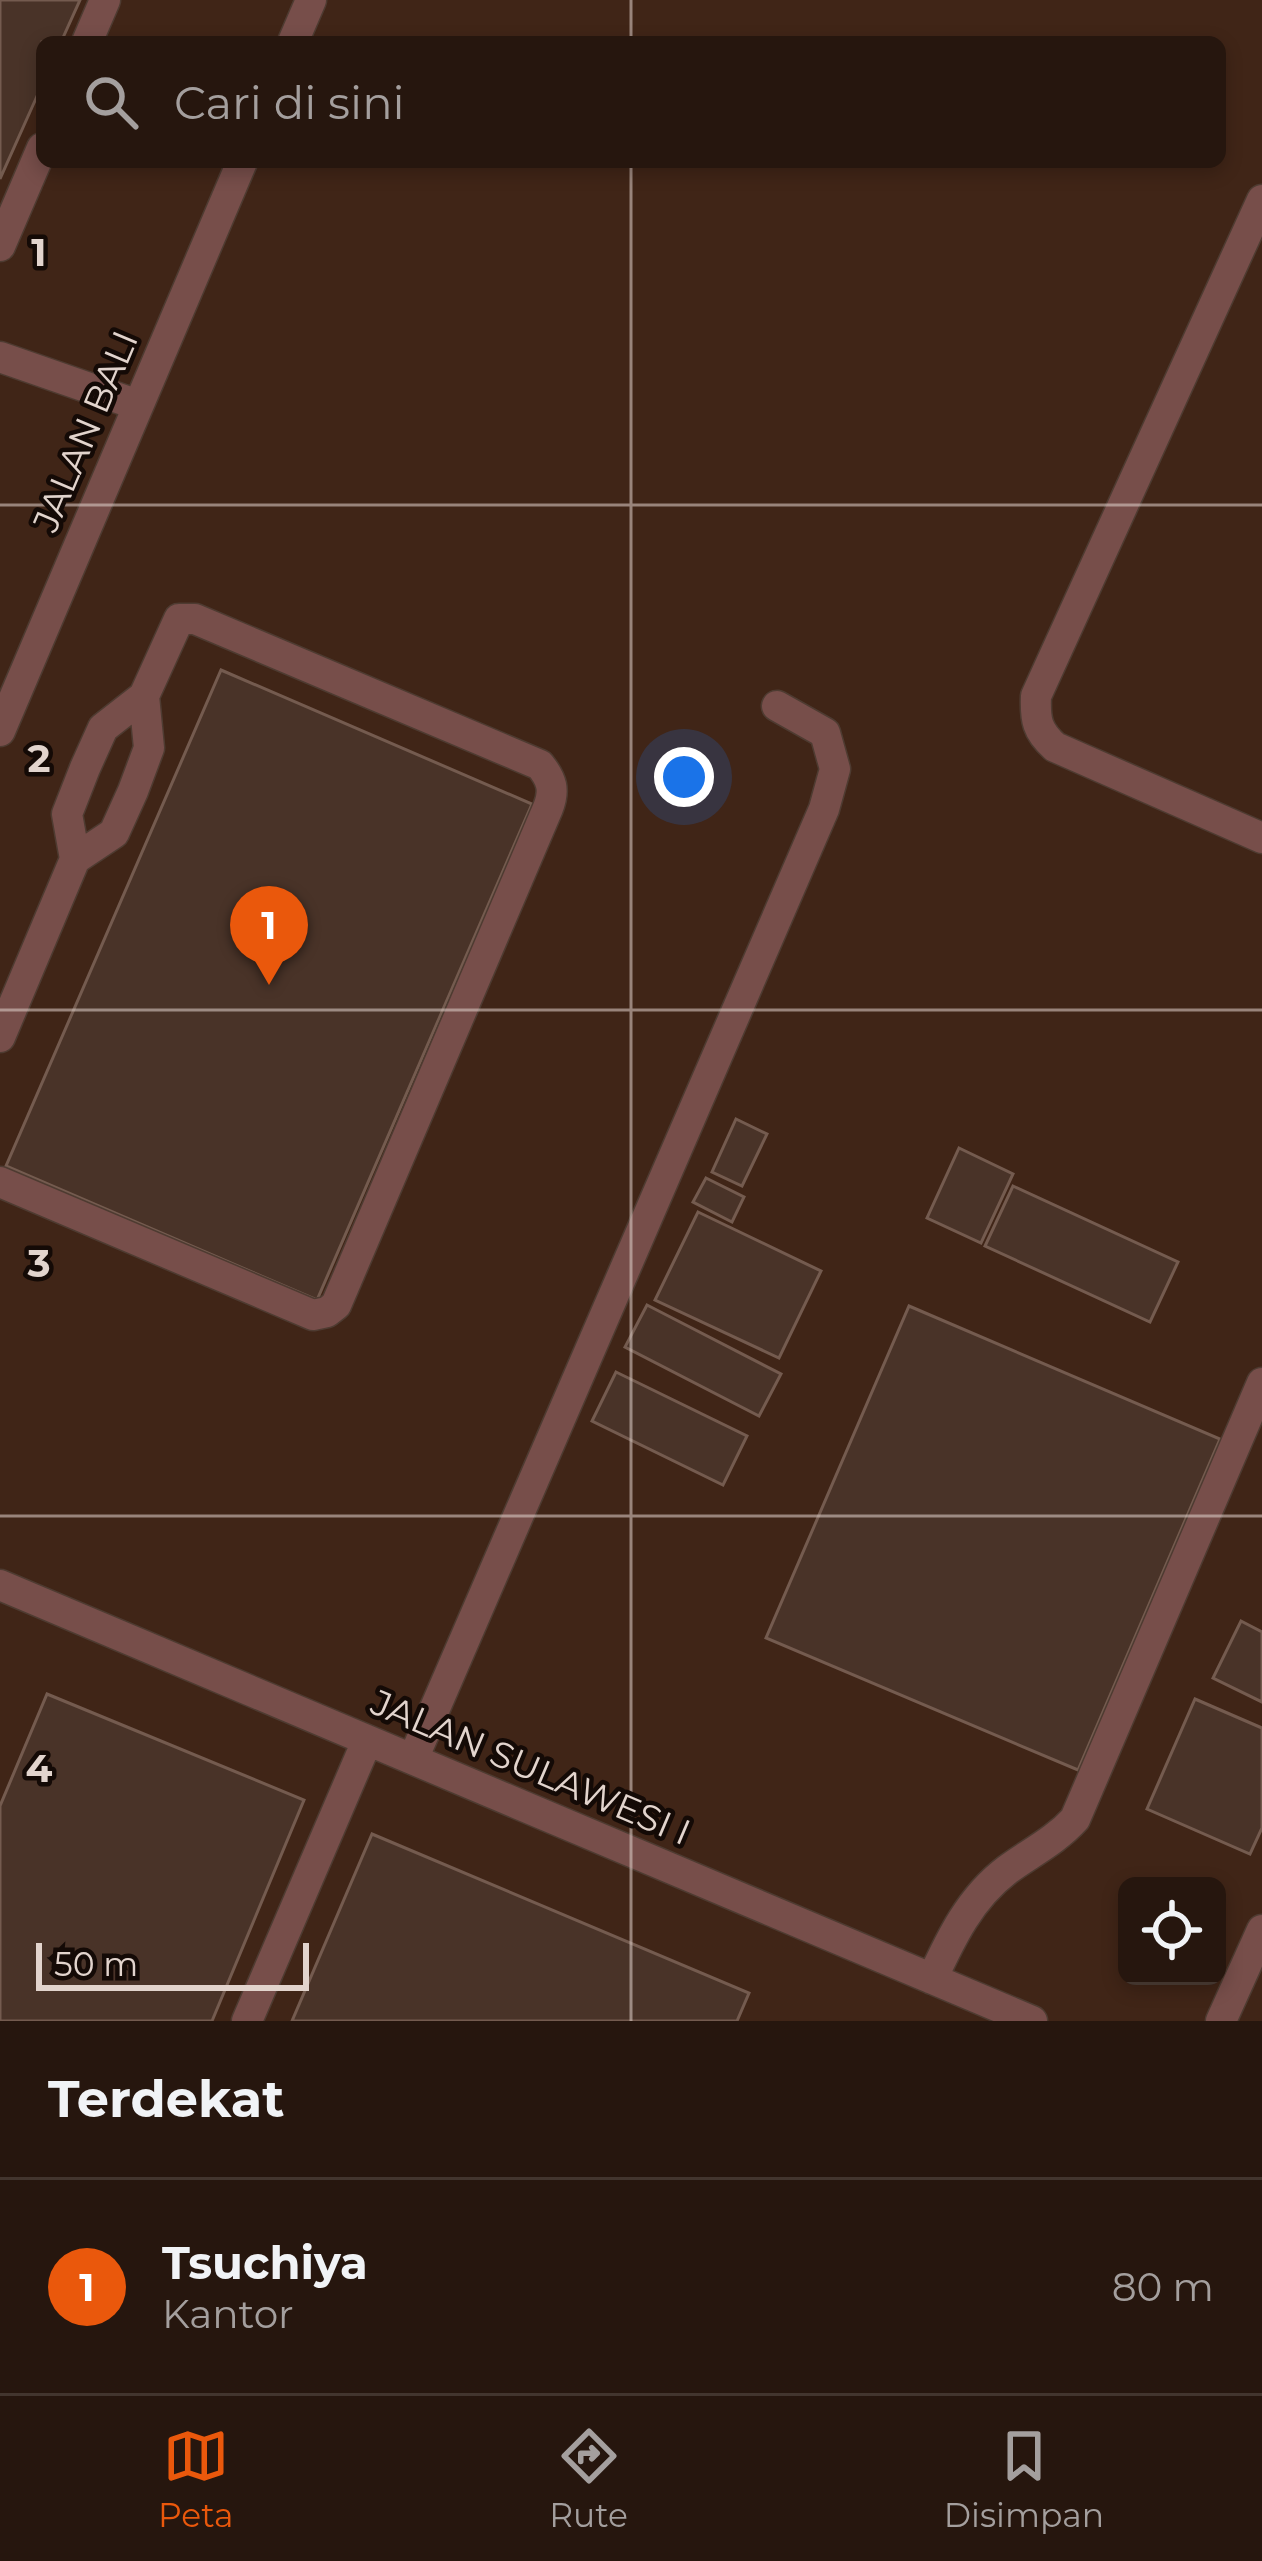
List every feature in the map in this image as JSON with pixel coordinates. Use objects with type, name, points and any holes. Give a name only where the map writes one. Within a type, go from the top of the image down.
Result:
[{"type":"street","points":[[90,36],[105,0]]},
{"type":"street","points":[[296,36],[311,0]]},
{"type":"street","points":[[0,246],[36,162]]},
{"type":"street","name":"JALAN BALI","points":[[0,731],[239,168]]},
{"type":"street","points":[[1262,200],[1036,695],[1034,720],[1055,748],[1262,838]]},
{"type":"street","points":[[0,357],[138,406]]},
{"type":"street","points":[[0,1037],[75,859],[67,814],[85,768],[103,728],[144,696],[176,622],[185,617],[540,765],[550,778],[554,793],[336,1305],[327,1312],[313,1315],[0,1183]]},
{"type":"street","points":[[75,859],[114,833],[133,790],[149,748],[144,696]]},
{"type":"street","points":[[413,1759],[824,809],[835,769],[825,733],[778,706]]},
{"type":"street","points":[[932,1978],[959,1922],[980,1896],[1075,1819],[1262,1383]]},
{"type":"street","name":"JALAN SULAWESI I","points":[[2,1592],[413,1759],[1031,2021]]},
{"type":"street","points":[[247,2021],[367,1741]]},
{"type":"street","points":[[1222,2021],[1250,1991],[1262,1930]]},
{"type":"shaded area","points":[[0,0],[1262,0],[1262,2021],[0,2021]]},
{"type":"building","points":[[0,0],[80,0],[64,36],[36,36],[36,98],[0,179]]},
{"type":"building","points":[[221,670],[532,804],[317,1300],[6,1166]]},
{"type":"building","points":[[736,1119],[767,1134],[742,1186],[712,1172]]},
{"type":"building","points":[[959,1148],[1013,1174],[981,1243],[927,1218]]},
{"type":"building","points":[[706,1178],[744,1197],[732,1222],[693,1202]]},
{"type":"building","points":[[1013,1186],[1178,1262],[1150,1322],[985,1246]]},
{"type":"building","points":[[698,1212],[821,1271],[779,1358],[655,1300]]},
{"type":"building","points":[[647,1305],[781,1374],[759,1416],[625,1347]]},
{"type":"building","points":[[909,1306],[1220,1439],[1078,1770],[766,1638]]},
{"type":"building","points":[[616,1372],[747,1436],[723,1485],[592,1421]]},
{"type":"building","points":[[1241,1621],[1262,1632],[1262,1702],[1213,1678]]},
{"type":"building","points":[[47,1694],[304,1800],[212,2021],[0,2021],[0,1806]]},
{"type":"building","points":[[1195,1699],[1262,1728],[1262,1828],[1250,1854],[1147,1809]]},
{"type":"building","points":[[372,1834],[749,1993],[737,2021],[292,2021]]},
{"type":"place","name":"Tsuchiya","points":[[269,985]]}]
